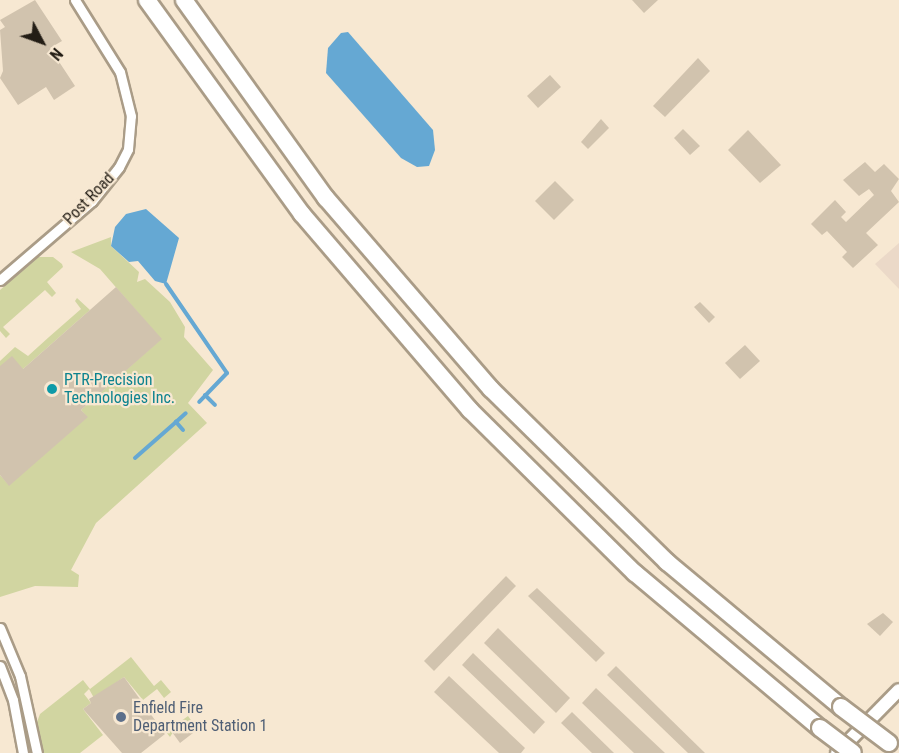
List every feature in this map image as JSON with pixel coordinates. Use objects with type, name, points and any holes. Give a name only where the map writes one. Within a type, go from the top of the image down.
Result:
[{"type":"highway","points":[[147,0],[302,214],[470,410],[635,573],[852,753]]},
{"type":"highway","points":[[184,0],[326,198],[499,397],[668,562],[841,707],[894,747]]},
{"type":"main road","points":[[837,753],[899,690]]},
{"type":"street","name":"Post Road","points":[[0,280],[92,201],[119,167],[128,149],[130,116],[120,72],[75,0]]},
{"type":"street","points":[[0,628],[20,676],[37,753]]},
{"type":"street","points":[[0,666],[16,718],[23,753]]},
{"type":"street","points":[[16,718],[28,715]]},
{"type":"shaded area","points":[[899,243],[899,289],[875,264]]},
{"type":"green space","points":[[111,237],[111,246],[139,272],[137,282],[145,279],[170,302],[185,327],[184,337],[213,370],[188,403],[207,423],[96,523],[71,570],[79,575],[78,587],[35,586],[0,597],[0,475],[9,485],[87,417],[81,410],[161,339],[100,269],[71,252]]},
{"type":"green space","points":[[38,257],[53,257],[62,264],[63,267],[47,282],[56,293],[52,297],[45,290],[3,327],[10,334],[6,338],[0,331],[0,290]]},
{"type":"green space","points":[[77,298],[90,310],[23,369],[0,366],[0,361],[15,347],[28,356],[81,309],[75,301]]},
{"type":"green space","points":[[131,657],[154,686],[161,680],[171,692],[164,698],[157,689],[143,700],[124,677],[94,698],[89,689],[84,694],[91,703],[83,709],[103,735],[80,753],[43,753],[37,722],[40,714],[83,680],[90,689]]},
{"type":"green space","points":[[188,716],[193,723],[192,732],[179,734],[175,729],[170,737],[166,732]]},
{"type":"water","points":[[348,32],[433,130],[435,150],[429,166],[417,167],[401,158],[326,73],[328,48],[341,33]]},
{"type":"water","points":[[146,209],[179,238],[166,284],[155,281],[138,261],[129,262],[111,246],[115,227],[126,214]]},
{"type":"building","points":[[35,0],[62,41],[50,48],[75,86],[54,100],[46,87],[18,105],[0,78],[3,71],[0,30],[5,27],[0,20]]},
{"type":"building","points":[[632,0],[658,0],[644,13]]},
{"type":"building","points":[[698,58],[710,71],[665,117],[653,106]]},
{"type":"building","points":[[550,75],[561,87],[538,108],[527,96]]},
{"type":"building","points":[[601,119],[609,128],[588,149],[581,142]]},
{"type":"building","points":[[683,129],[700,146],[690,155],[674,138]]},
{"type":"building","points":[[748,130],[781,165],[760,183],[728,150]]},
{"type":"building","points":[[865,162],[875,172],[884,164],[899,179],[891,191],[899,202],[866,233],[878,245],[853,268],[842,257],[847,252],[827,231],[822,235],[811,224],[835,200],[846,212],[841,217],[846,222],[874,195],[869,189],[859,196],[843,180]]},
{"type":"building","points":[[555,181],[574,200],[554,220],[535,201]]},
{"type":"building","name":"PTR-Precision Technologies Inc.","points":[[116,287],[162,339],[81,410],[88,417],[9,486],[0,475],[0,366],[12,356],[23,369]]},
{"type":"building","points":[[700,302],[715,317],[709,323],[694,307]]},
{"type":"building","points":[[745,345],[760,361],[740,379],[725,363]]},
{"type":"building","points":[[506,576],[516,586],[434,671],[424,661]]},
{"type":"building","points":[[537,588],[605,653],[596,662],[528,596]]},
{"type":"building","points":[[883,613],[893,622],[880,636],[867,624]]},
{"type":"building","points":[[498,628],[570,698],[556,713],[484,643]]},
{"type":"building","points":[[473,653],[545,722],[534,734],[462,665]]},
{"type":"building","points":[[616,666],[705,753],[688,753],[607,675]]},
{"type":"building","points":[[449,676],[525,748],[521,753],[499,753],[434,692]]},
{"type":"building","name":"Enfield Fire Department Station 1","points":[[124,677],[165,734],[141,753],[122,753],[83,709],[91,703],[89,699]]},
{"type":"building","points":[[596,688],[665,753],[634,753],[582,703]]},
{"type":"building","points":[[572,712],[614,753],[592,753],[561,723]]},
{"type":"building","points":[[188,727],[193,733],[180,743],[172,732],[175,729],[179,734]]},
{"type":"waterway","points":[[166,284],[227,373],[199,402]]},
{"type":"waterway","points":[[205,395],[215,405]]},
{"type":"waterway","points":[[183,430],[176,422],[186,413]]},
{"type":"waterway","points":[[135,458],[176,422]]},
{"type":"place","name":"PTR-Precision Technologies Inc.","points":[[52,389]]},
{"type":"place","name":"Enfield Fire Department Station 1","points":[[121,717]]}]
